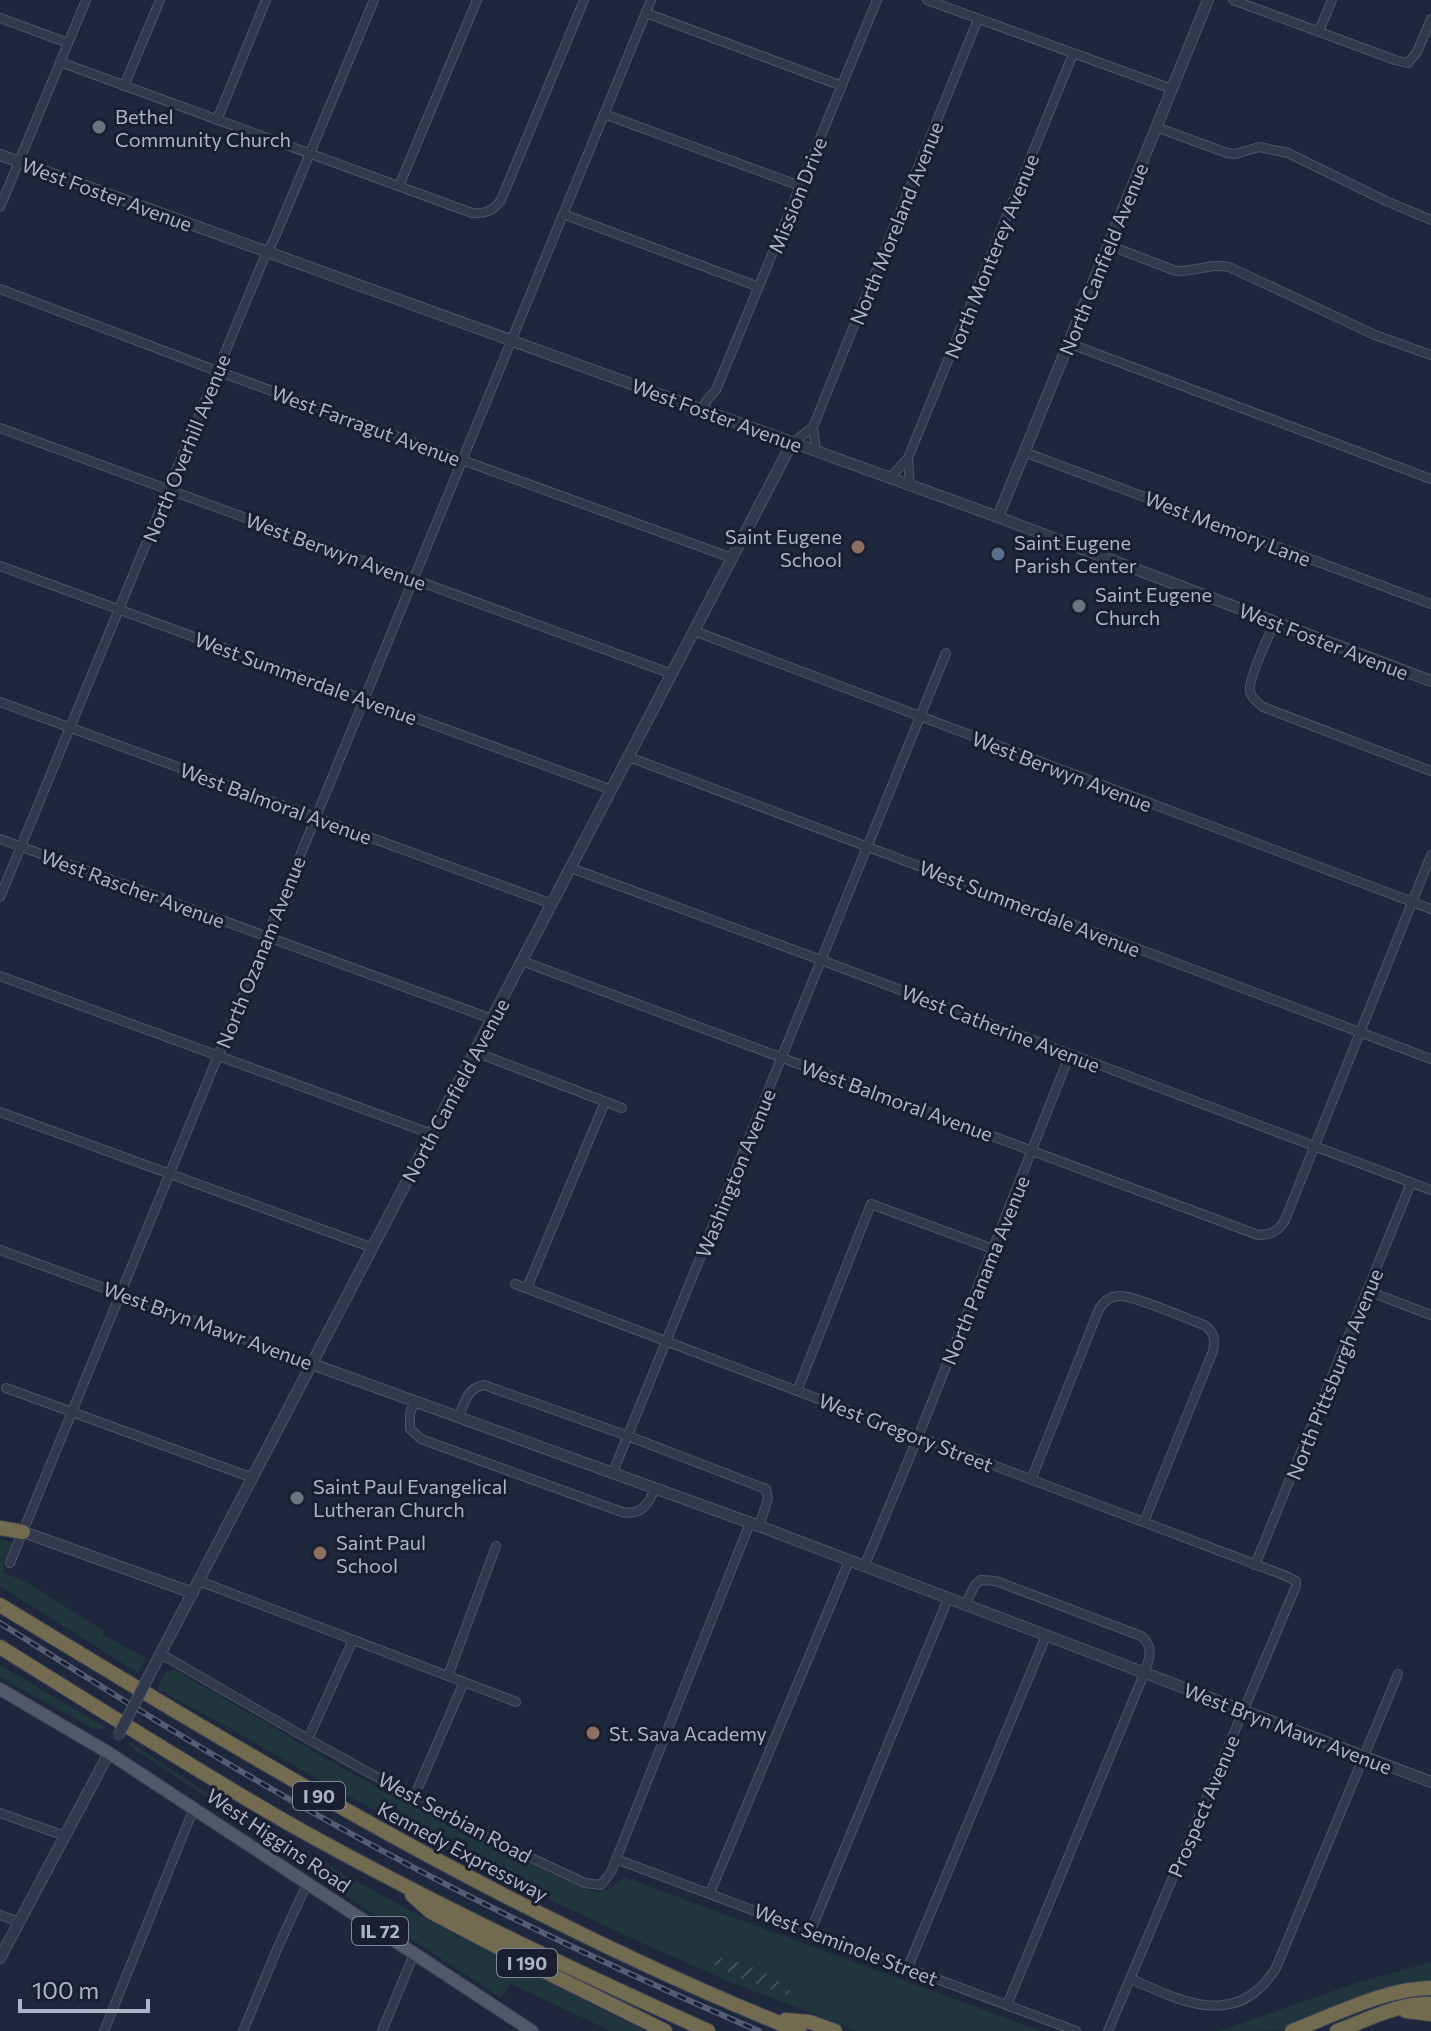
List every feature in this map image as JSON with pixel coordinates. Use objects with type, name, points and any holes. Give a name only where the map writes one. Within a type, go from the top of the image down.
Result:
[{"type":"highway","points":[[0,1526],[23,1532]]},
{"type":"highway","name":"Kennedy Expressway","points":[[0,1605],[160,1703],[376,1828],[569,1928],[799,2031]]},
{"type":"highway","name":"I 90","points":[[0,1647],[240,1795],[397,1882],[579,1973],[708,2031]]},
{"type":"highway","name":"I 190","points":[[397,1882],[431,1912],[665,2031]]},
{"type":"highway","points":[[1292,2031],[1391,1993],[1431,1988]]},
{"type":"highway","points":[[1337,2031],[1394,2010],[1431,2004]]},
{"type":"highway","points":[[1394,2010],[1431,2014]]},
{"type":"highway","points":[[770,2020],[810,2022],[835,2031]]},
{"type":"main road","name":"West Higgins Road","points":[[0,1689],[109,1753],[526,2029]]},
{"type":"street","points":[[0,207],[86,0]]},
{"type":"street","points":[[124,86],[160,0]]},
{"type":"street","points":[[217,120],[266,0]]},
{"type":"street","name":"North Overhill Avenue","points":[[0,897],[374,0]]},
{"type":"street","points":[[399,186],[477,0]]},
{"type":"street","points":[[60,62],[310,155],[482,214],[501,200],[584,0]]},
{"type":"street","name":"North Ozanam Avenue","points":[[10,1563],[651,0]]},
{"type":"street","name":"Mission Drive","points":[[707,412],[716,404],[716,390],[877,0]]},
{"type":"street","points":[[927,0],[1172,89]]},
{"type":"street","name":"North Canfield Avenue","points":[[998,517],[1208,0]]},
{"type":"street","points":[[1233,0],[1408,63],[1417,52],[1431,19]]},
{"type":"street","points":[[1319,31],[1332,0]]},
{"type":"street","points":[[646,13],[842,86]]},
{"type":"street","points":[[0,18],[68,43]]},
{"type":"street","name":"North Moreland Avenue","points":[[816,451],[813,427],[978,19]]},
{"type":"street","name":"North Monterey Avenue","points":[[890,478],[908,458],[1073,54]]},
{"type":"street","points":[[604,114],[800,186]]},
{"type":"street","points":[[1156,127],[1227,153],[1235,154],[1259,147],[1288,153],[1431,220]]},
{"type":"street","name":"West Foster Avenue","points":[[0,155],[998,517],[1431,681]]},
{"type":"street","points":[[563,214],[759,287]]},
{"type":"street","points":[[1108,245],[1176,271],[1217,265],[1241,271],[1375,335],[1431,355]]},
{"type":"street","name":"West Farragut Avenue","points":[[0,289],[732,558]]},
{"type":"street","points":[[1068,343],[1431,479]]},
{"type":"street","points":[[792,443],[813,427]]},
{"type":"street","name":"West Berwyn Avenue","points":[[0,428],[672,674]]},
{"type":"street","name":"North Canfield Avenue","points":[[118,1736],[792,443]]},
{"type":"street","name":"West Memory Lane","points":[[1024,452],[1431,604]]},
{"type":"street","name":"North Monterey Avenue","points":[[908,458],[910,485]]},
{"type":"street","name":"West Summerdale Avenue","points":[[0,566],[612,790]]},
{"type":"street","points":[[1275,622],[1250,684],[1252,697],[1257,703],[1431,771]]},
{"type":"street","name":"West Berwyn Avenue","points":[[694,631],[1431,909]]},
{"type":"street","name":"Washington Avenue","points":[[613,1472],[946,653]]},
{"type":"street","name":"West Balmoral Avenue","points":[[0,702],[552,904]]},
{"type":"street","name":"West Summerdale Avenue","points":[[629,757],[1431,1059]]},
{"type":"street","name":"West Rascher Avenue","points":[[0,839],[492,1019]]},
{"type":"street","points":[[1314,1145],[1431,855]]},
{"type":"street","name":"West Catherine Avenue","points":[[571,868],[1431,1190]]},
{"type":"street","name":"West Balmoral Avenue","points":[[522,961],[1258,1235],[1278,1230],[1285,1220],[1314,1145]]},
{"type":"street","points":[[0,976],[432,1134]]},
{"type":"street","points":[[475,1052],[622,1108]]},
{"type":"street","name":"North Panama Avenue","points":[[864,1567],[1070,1054]]},
{"type":"street","points":[[527,1288],[605,1102]]},
{"type":"street","points":[[0,1112],[373,1248]]},
{"type":"street","name":"North Pittsburgh Avenue","points":[[1255,1565],[1411,1183]]},
{"type":"street","points":[[797,1391],[871,1204],[993,1249]]},
{"type":"street","name":"West Bryn Mawr Avenue","points":[[0,1250],[613,1472],[1431,1782]]},
{"type":"street","name":"West Gregory Street","points":[[515,1284],[1296,1581]]},
{"type":"street","points":[[1368,1291],[1431,1315]]},
{"type":"street","points":[[1031,1480],[1103,1302],[1124,1296],[1204,1325],[1214,1337],[1213,1351],[1144,1522]]},
{"type":"street","points":[[459,1416],[468,1393],[484,1385],[766,1489],[768,1499],[616,1859]]},
{"type":"street","points":[[6,1388],[253,1478]]},
{"type":"street","points":[[415,1401],[410,1429],[421,1439],[622,1512],[639,1512],[650,1501],[655,1488]]},
{"type":"street","points":[[23,1532],[193,1593]]},
{"type":"street","points":[[448,1676],[496,1546]]},
{"type":"street","points":[[710,1893],[849,1561]]},
{"type":"street","points":[[965,1605],[975,1585],[987,1579],[1127,1630],[1141,1636],[1150,1645],[1150,1657],[1144,1673],[1007,2005]]},
{"type":"street","points":[[199,1581],[516,1702]]},
{"type":"street","name":"Prospect Avenue","points":[[1108,2031],[1296,1581]]},
{"type":"street","points":[[811,1930],[948,1599]]},
{"type":"street","points":[[908,1967],[1046,1636]]},
{"type":"street","points":[[308,1739],[353,1640]]},
{"type":"street","name":"West Serbian Road","points":[[161,1654],[480,1834],[585,1883],[601,1885],[616,1859]]},
{"type":"street","points":[[1131,1979],[1181,2001],[1224,2006],[1248,1997],[1269,1979],[1398,1674]]},
{"type":"street","points":[[414,1797],[464,1682]]},
{"type":"street","points":[[0,1958],[109,1753]]},
{"type":"street","points":[[104,2031],[194,1808]]},
{"type":"street","points":[[0,1813],[65,1836]]},
{"type":"street","name":"West Seminole Street","points":[[616,1859],[1076,2031]]},
{"type":"street","points":[[243,2031],[307,1884]]},
{"type":"street","points":[[0,1915],[19,1922]]},
{"type":"street","points":[[382,2031],[414,1954]]},
{"type":"shaded area","points":[[0,1539],[13,1543],[2,1572],[26,1582],[104,1631],[102,1634],[146,1658],[138,1673],[0,1586]]},
{"type":"shaded area","points":[[0,1665],[107,1728],[92,1728],[0,1677]]},
{"type":"shaded area","points":[[174,1669],[349,1772],[465,1833],[576,1885],[602,1891],[624,1877],[1041,2031],[857,2031],[730,1982],[478,1866],[157,1689],[165,1673]]},
{"type":"shaded area","points":[[129,1741],[254,1822],[382,1895],[646,2031],[611,2031],[511,1984],[501,1998],[327,1883],[297,1857],[131,1747]]},
{"type":"shaded area","points":[[721,1958],[759,1970],[792,1993],[788,1996],[712,1963],[712,1960]]},
{"type":"shaded area","points":[[1431,1962],[1431,1982],[1373,1994],[1282,2030],[1219,2031],[1356,1983]]},
{"type":"railway","points":[[0,1623],[203,1749],[380,1850],[540,1932],[759,2031]]},
{"type":"place","name":"Bethel Community Church","points":[[99,127]]},
{"type":"place","name":"Saint Eugene School","points":[[858,547]]},
{"type":"place","name":"Saint Eugene Parish Center","points":[[998,554]]},
{"type":"place","name":"Saint Eugene Church","points":[[1079,606]]},
{"type":"place","name":"Saint Paul Evangelical Lutheran Church","points":[[297,1498]]},
{"type":"place","name":"Saint Paul School","points":[[320,1553]]},
{"type":"place","name":"St. Sava Academy","points":[[593,1733]]}]
